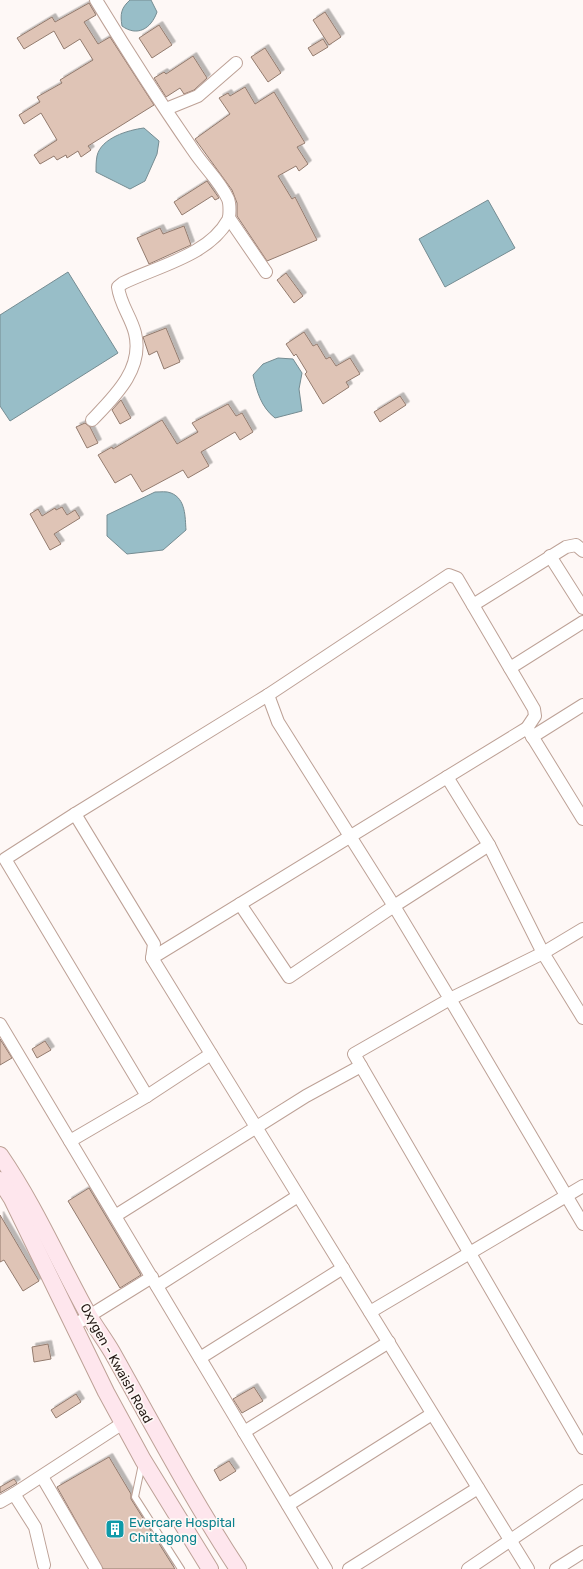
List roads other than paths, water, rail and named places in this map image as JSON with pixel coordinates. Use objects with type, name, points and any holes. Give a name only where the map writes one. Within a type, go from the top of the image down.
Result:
[{"type":"main road","name":"Oxygen - Kwaish Road","points":[[0,1155],[18,1181],[47,1233],[89,1317],[111,1350],[205,1518],[238,1569]]},
{"type":"main road","name":"Oxygen - Kwaish Road","points":[[0,1180],[12,1199],[123,1423],[143,1460],[210,1569]]},
{"type":"street","points":[[92,420],[125,384],[136,352],[135,333],[119,296],[118,287],[124,282],[179,259],[206,245],[221,230],[229,218],[229,201],[218,182],[194,152],[96,0]]},
{"type":"street","points":[[166,109],[180,105],[198,96],[236,63]]},
{"type":"street","points":[[229,218],[266,272]]},
{"type":"street","points":[[473,605],[550,556],[572,545],[583,551]]},
{"type":"street","points":[[550,556],[583,608]]},
{"type":"street","points":[[147,1096],[2,860],[268,695],[449,575],[458,578],[534,709],[535,716],[530,732],[582,815]]},
{"type":"street","points":[[510,668],[583,622]]},
{"type":"street","points":[[268,695],[278,722],[394,906],[583,1224]]},
{"type":"street","points":[[152,958],[447,777],[583,705]]},
{"type":"street","points":[[447,777],[489,846],[544,953],[583,1018]]},
{"type":"street","points":[[76,814],[154,944],[152,958],[528,1569]]},
{"type":"street","points":[[240,904],[289,977],[394,906],[489,846]]},
{"type":"street","points":[[583,929],[544,953],[450,999],[354,1054],[583,1448]]},
{"type":"street","points":[[1,1027],[326,1569]]},
{"type":"street","points":[[70,1141],[147,1096],[211,1054]]},
{"type":"street","points":[[115,1216],[306,1096],[361,1066]]},
{"type":"street","points":[[370,1312],[583,1186]]},
{"type":"street","points":[[74,1326],[154,1282],[298,1196]]},
{"type":"street","points":[[200,1358],[343,1268]]},
{"type":"street","points":[[244,1432],[389,1342]]},
{"type":"street","points":[[288,1505],[432,1414]]},
{"type":"street","points":[[0,1502],[123,1423]]},
{"type":"street","points":[[44,1480],[96,1569]]},
{"type":"street","points":[[349,1569],[478,1488]]},
{"type":"street","points":[[468,1569],[583,1491]]},
{"type":"street","points":[[14,1494],[35,1527],[43,1568]]},
{"type":"street","points":[[556,1569],[583,1552]]},
{"type":"lane","points":[[143,1460],[135,1497],[181,1569]]},
{"type":"water","points":[[130,0],[151,0],[157,12],[151,23],[143,30],[133,31],[122,26],[122,12]]},
{"type":"water","points":[[144,128],[159,141],[157,154],[145,181],[130,189],[96,172],[97,156],[104,144],[123,133]]},
{"type":"water","points":[[488,200],[515,248],[445,287],[419,239]]},
{"type":"water","points":[[68,272],[118,353],[10,421],[0,406],[0,315]]},
{"type":"water","points":[[278,358],[293,359],[302,373],[299,389],[302,411],[275,418],[263,404],[253,375],[263,364]]},
{"type":"water","points":[[155,492],[169,492],[180,499],[185,514],[186,530],[163,550],[127,554],[107,536],[107,515]]},
{"type":"place","name":"Evercare Hospital Chittagong","points":[[115,1529]]}]
